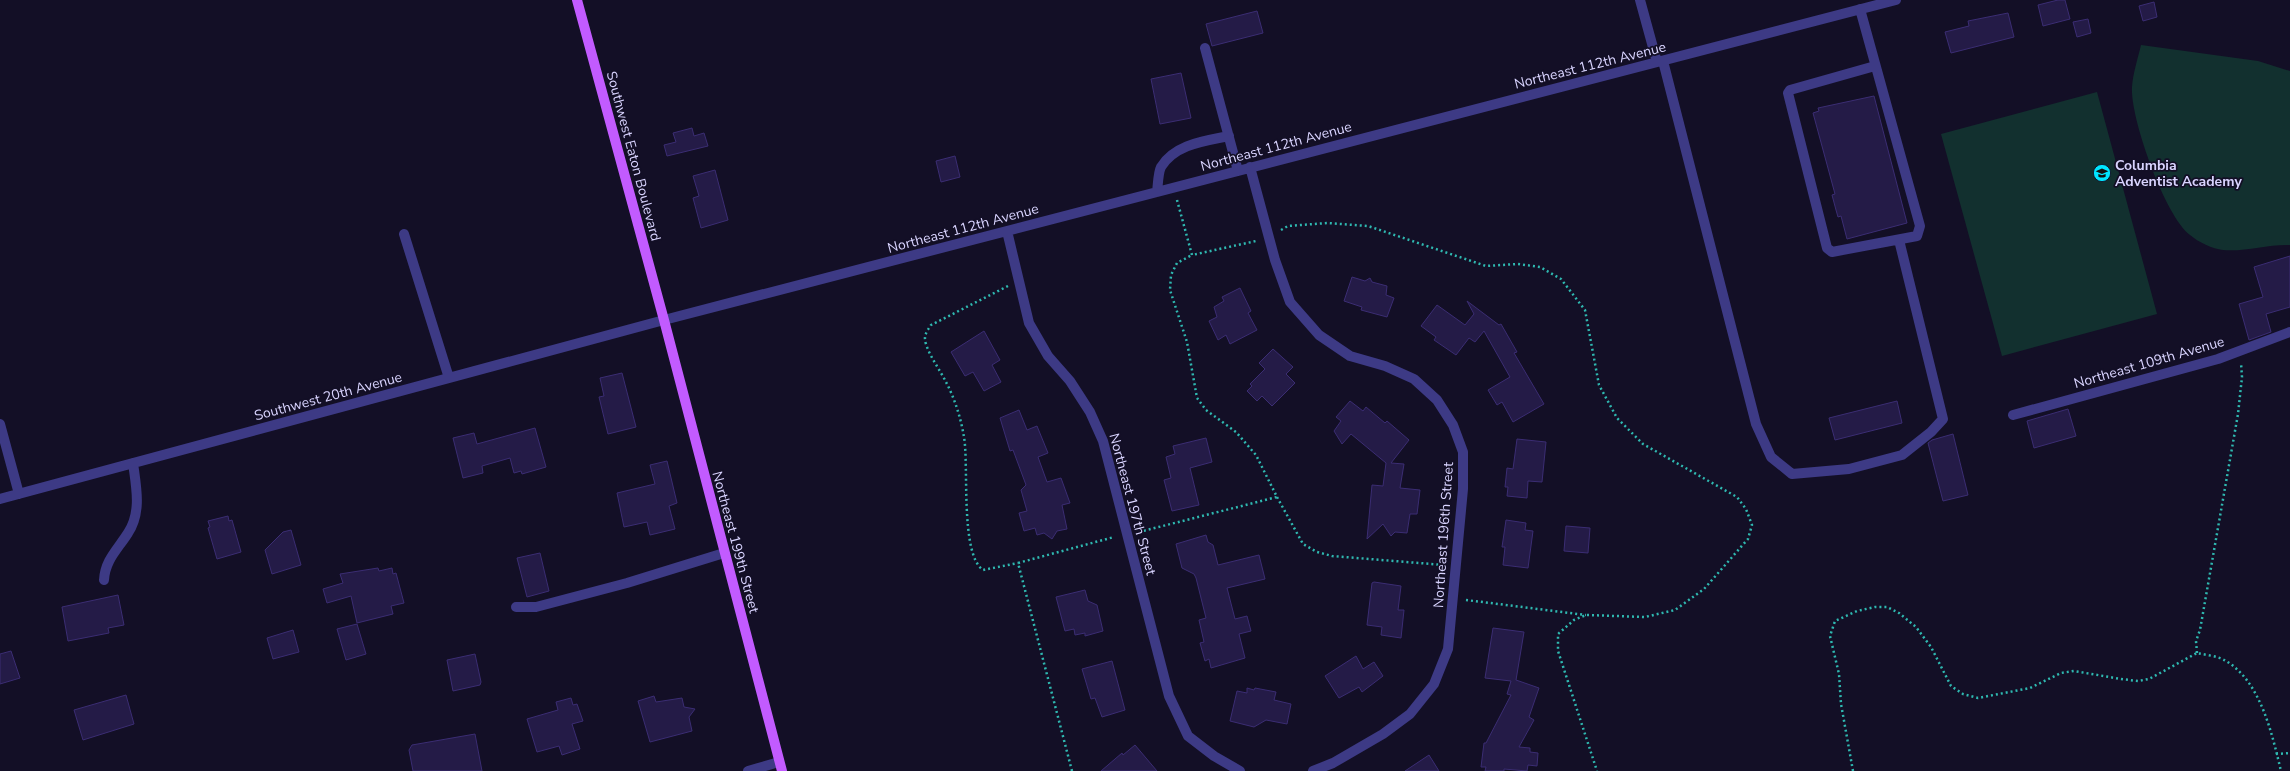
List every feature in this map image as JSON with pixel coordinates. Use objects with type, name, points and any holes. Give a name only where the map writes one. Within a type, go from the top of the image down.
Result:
[{"type":"main road","name":"Southwest Eaton Boulevard","points":[[577,0],[664,320]]},
{"type":"main road","name":"Northeast 199th Street","points":[[664,320],[780,767]]},
{"type":"street","points":[[1640,0],[1660,62],[1756,424],[1771,457],[1792,474],[1849,469],[1902,456],[1931,432],[1943,419],[1899,240]]},
{"type":"street","name":"Northeast 112th Avenue","points":[[664,320],[1896,0]]},
{"type":"street","points":[[1860,10],[1920,226],[1917,236],[1832,252],[1829,251],[1788,93],[1790,90],[1875,66]]},
{"type":"street","points":[[1205,48],[1238,171]]},
{"type":"street","points":[[1157,192],[1160,168],[1170,158],[1188,145],[1229,136]]},
{"type":"street","name":"Northeast 196th Street","points":[[1250,167],[1274,260],[1290,302],[1319,335],[1350,356],[1385,366],[1414,379],[1437,400],[1453,425],[1463,452],[1463,488],[1448,649],[1434,684],[1410,714],[1383,734],[1333,763],[1312,771]]},
{"type":"street","name":"Northeast 197th Street","points":[[1007,231],[1029,323],[1048,356],[1070,381],[1090,412],[1103,441],[1169,696],[1188,736],[1214,756],[1240,771]]},
{"type":"street","points":[[404,234],[449,378]]},
{"type":"street","name":"Southwest 20th Avenue","points":[[0,499],[664,320]]},
{"type":"street","name":"Northeast 109th Avenue","points":[[2013,414],[2240,351],[2290,332]]},
{"type":"street","points":[[0,424],[19,494]]},
{"type":"street","points":[[104,580],[105,571],[114,550],[129,532],[138,504],[134,463]]},
{"type":"street","points":[[516,607],[536,607],[628,583],[724,553]]},
{"type":"street","points":[[748,771],[780,767]]},
{"type":"path","points":[[1174,187],[1192,255]]},
{"type":"path","points":[[1453,598],[1586,615],[1645,617],[1675,610],[1709,584],[1748,539],[1752,525],[1746,509],[1737,497],[1643,444],[1617,418],[1599,385],[1585,310],[1561,279],[1540,267],[1518,264],[1486,266],[1368,226],[1319,224],[1288,226],[1254,242],[1192,255],[1178,263],[1171,275],[1170,290],[1187,342],[1198,398],[1206,410],[1236,432],[1256,456],[1304,544],[1317,552],[1332,556],[1456,566]]},
{"type":"path","points":[[1019,282],[1001,288],[931,325],[925,334],[925,344],[947,384],[962,423],[967,455],[967,523],[972,553],[978,566],[983,570],[1018,563],[1104,539],[1128,535],[1277,497]]},
{"type":"path","points":[[2197,653],[2196,640],[2200,630],[2238,414],[2242,377],[2240,351]]},
{"type":"path","points":[[1018,563],[1072,771]]},
{"type":"path","points":[[1853,771],[1841,704],[1839,674],[1830,636],[1835,621],[1857,611],[1875,607],[1887,607],[1899,613],[1916,627],[1931,647],[1951,686],[1963,694],[1978,698],[2030,688],[2062,673],[2074,671],[2138,681],[2149,679],[2197,653],[2225,660],[2238,669],[2260,704],[2281,771]]},
{"type":"path","points":[[1586,615],[1574,620],[1558,634],[1558,651],[1597,771]]},
{"type":"path","points":[[2276,754],[2290,753]]},
{"type":"green space","points":[[2141,45],[2258,61],[2290,71],[2290,245],[2240,250],[2223,250],[2210,247],[2197,240],[2180,224],[2160,188],[2151,166],[2137,121],[2132,87],[2134,71]]},
{"type":"green space","points":[[2097,92],[2157,314],[2002,356],[1941,134]]},
{"type":"building","points":[[2058,0],[2065,0],[2070,19],[2043,26],[2038,5]]},
{"type":"building","points":[[2154,2],[2157,17],[2143,21],[2139,6]]},
{"type":"building","points":[[1257,11],[1263,33],[1212,46],[1206,24]]},
{"type":"building","points":[[2008,13],[2014,37],[1951,53],[1945,32],[1969,26],[1968,21]]},
{"type":"building","points":[[2088,19],[2091,33],[2077,37],[2073,22]]},
{"type":"building","points":[[1181,73],[1191,118],[1160,124],[1151,79]]},
{"type":"building","points":[[1874,96],[1907,223],[1847,239],[1841,216],[1838,217],[1836,210],[1832,195],[1835,194],[1813,113],[1819,111],[1818,108]]},
{"type":"building","points":[[692,128],[694,136],[704,133],[708,146],[667,156],[664,145],[676,142],[673,133]]},
{"type":"building","points":[[955,156],[960,177],[941,182],[936,161]]},
{"type":"building","points":[[715,170],[728,220],[701,228],[693,198],[699,196],[693,176]]},
{"type":"building","points":[[2290,256],[2290,307],[2266,314],[2271,332],[2249,340],[2239,304],[2263,297],[2254,267]]},
{"type":"building","points":[[1352,277],[1365,281],[1370,278],[1372,282],[1387,286],[1386,295],[1394,298],[1387,317],[1361,310],[1362,307],[1344,301]]},
{"type":"building","points":[[1240,288],[1251,311],[1248,313],[1257,330],[1230,344],[1226,335],[1218,340],[1209,321],[1217,317],[1214,307],[1224,301],[1222,297]]},
{"type":"building","points":[[1467,301],[1499,325],[1501,324],[1517,352],[1514,353],[1544,404],[1513,422],[1502,402],[1497,405],[1488,390],[1510,377],[1484,331],[1475,342],[1469,338],[1456,355],[1434,340],[1436,337],[1421,326],[1437,305],[1465,325],[1474,314]]},
{"type":"building","points":[[984,331],[1000,360],[992,365],[1001,382],[984,391],[973,372],[965,376],[951,352]]},
{"type":"building","points":[[1273,349],[1293,367],[1286,374],[1295,383],[1272,406],[1262,396],[1257,401],[1247,391],[1252,386],[1250,384],[1265,369],[1259,363]]},
{"type":"building","points":[[622,373],[636,427],[608,434],[599,397],[604,396],[600,378]]},
{"type":"building","points":[[1350,401],[1363,411],[1366,407],[1385,423],[1387,421],[1409,440],[1391,463],[1404,464],[1400,488],[1420,490],[1417,514],[1410,514],[1407,533],[1395,532],[1391,536],[1383,524],[1367,539],[1372,485],[1383,486],[1386,463],[1351,434],[1342,444],[1334,431],[1341,421],[1336,417]]},
{"type":"building","points":[[1897,401],[1902,423],[1835,440],[1829,418]]},
{"type":"building","points":[[2068,409],[2076,436],[2034,448],[2027,421]]},
{"type":"building","points":[[1019,410],[1027,430],[1037,426],[1048,453],[1038,457],[1047,482],[1061,478],[1070,503],[1062,505],[1067,529],[1057,531],[1052,539],[1044,533],[1037,535],[1035,528],[1024,531],[1019,513],[1027,511],[1021,490],[1026,485],[1013,450],[1010,451],[1000,418]]},
{"type":"building","points":[[535,428],[546,467],[522,474],[521,471],[514,473],[510,458],[482,466],[483,473],[463,478],[453,438],[474,433],[477,444]]},
{"type":"building","points":[[1953,434],[1968,495],[1943,501],[1928,443],[1932,440]]},
{"type":"building","points":[[1206,438],[1212,462],[1190,468],[1199,505],[1172,511],[1164,480],[1171,478],[1166,457],[1175,454],[1173,446]]},
{"type":"building","points":[[1517,439],[1546,442],[1542,482],[1528,481],[1527,498],[1507,496],[1508,487],[1505,487],[1507,468],[1513,469]]},
{"type":"building","points":[[667,461],[677,503],[669,506],[675,529],[650,535],[647,522],[624,527],[617,493],[655,484],[650,465]]},
{"type":"building","points":[[228,516],[229,521],[232,520],[241,552],[217,559],[208,528],[210,527],[208,521]]},
{"type":"building","points":[[1506,520],[1526,523],[1525,530],[1533,531],[1528,568],[1503,565],[1505,547],[1502,547]]},
{"type":"building","points":[[1566,526],[1590,528],[1588,553],[1564,551]]},
{"type":"building","points":[[291,530],[301,565],[272,574],[265,550],[283,532]]},
{"type":"building","points":[[1206,535],[1208,542],[1213,545],[1218,565],[1259,555],[1265,579],[1227,588],[1235,619],[1247,616],[1251,631],[1239,634],[1245,658],[1211,668],[1209,659],[1205,661],[1200,643],[1204,642],[1199,620],[1206,618],[1196,578],[1194,574],[1182,568],[1176,544]]},
{"type":"building","points":[[540,553],[549,591],[527,597],[517,558]]},
{"type":"building","points":[[378,568],[379,571],[392,568],[393,574],[396,573],[404,603],[391,606],[393,614],[357,623],[351,596],[327,603],[323,589],[343,583],[340,574]]},
{"type":"building","points":[[1374,582],[1401,586],[1398,610],[1404,610],[1401,638],[1381,635],[1382,627],[1367,625],[1372,583]]},
{"type":"building","points":[[1085,590],[1088,601],[1097,605],[1103,631],[1085,636],[1085,633],[1075,635],[1074,629],[1065,631],[1056,597]]},
{"type":"building","points":[[118,595],[124,625],[108,628],[109,633],[68,641],[62,607]]},
{"type":"building","points":[[357,624],[366,654],[346,660],[337,629]]},
{"type":"building","points":[[1493,628],[1524,632],[1516,680],[1539,688],[1529,717],[1534,720],[1519,747],[1530,748],[1530,752],[1538,753],[1537,766],[1528,765],[1527,771],[1504,769],[1504,771],[1485,771],[1486,767],[1481,767],[1484,743],[1486,743],[1511,695],[1507,694],[1511,681],[1485,678]]},
{"type":"building","points":[[293,630],[299,652],[273,659],[267,638]]},
{"type":"building","points":[[11,651],[20,678],[0,684],[0,654]]},
{"type":"building","points":[[475,654],[481,682],[480,685],[453,691],[447,660]]},
{"type":"building","points":[[1356,656],[1363,669],[1374,662],[1383,676],[1362,692],[1359,687],[1339,698],[1325,676]]},
{"type":"building","points":[[1112,661],[1125,710],[1102,717],[1095,698],[1091,699],[1082,669]]},
{"type":"building","points":[[1247,688],[1276,692],[1274,700],[1291,704],[1287,724],[1266,720],[1254,727],[1230,721],[1237,691],[1247,693]]},
{"type":"building","points":[[126,695],[134,724],[83,740],[74,710]]},
{"type":"building","points":[[654,696],[656,702],[682,698],[684,707],[695,709],[689,717],[692,731],[650,742],[638,701]]},
{"type":"building","points":[[571,698],[573,705],[577,704],[583,721],[572,724],[580,749],[562,755],[559,746],[537,752],[527,719],[558,710],[556,702]]},
{"type":"building","points":[[475,734],[482,771],[413,771],[409,750],[412,745]]},
{"type":"building","points":[[1135,745],[1157,771],[1101,771],[1122,753],[1123,755]]},
{"type":"building","points":[[1429,755],[1439,771],[1405,771]]},
{"type":"place","name":"Columbia Adventist Academy","points":[[2102,173]]}]
